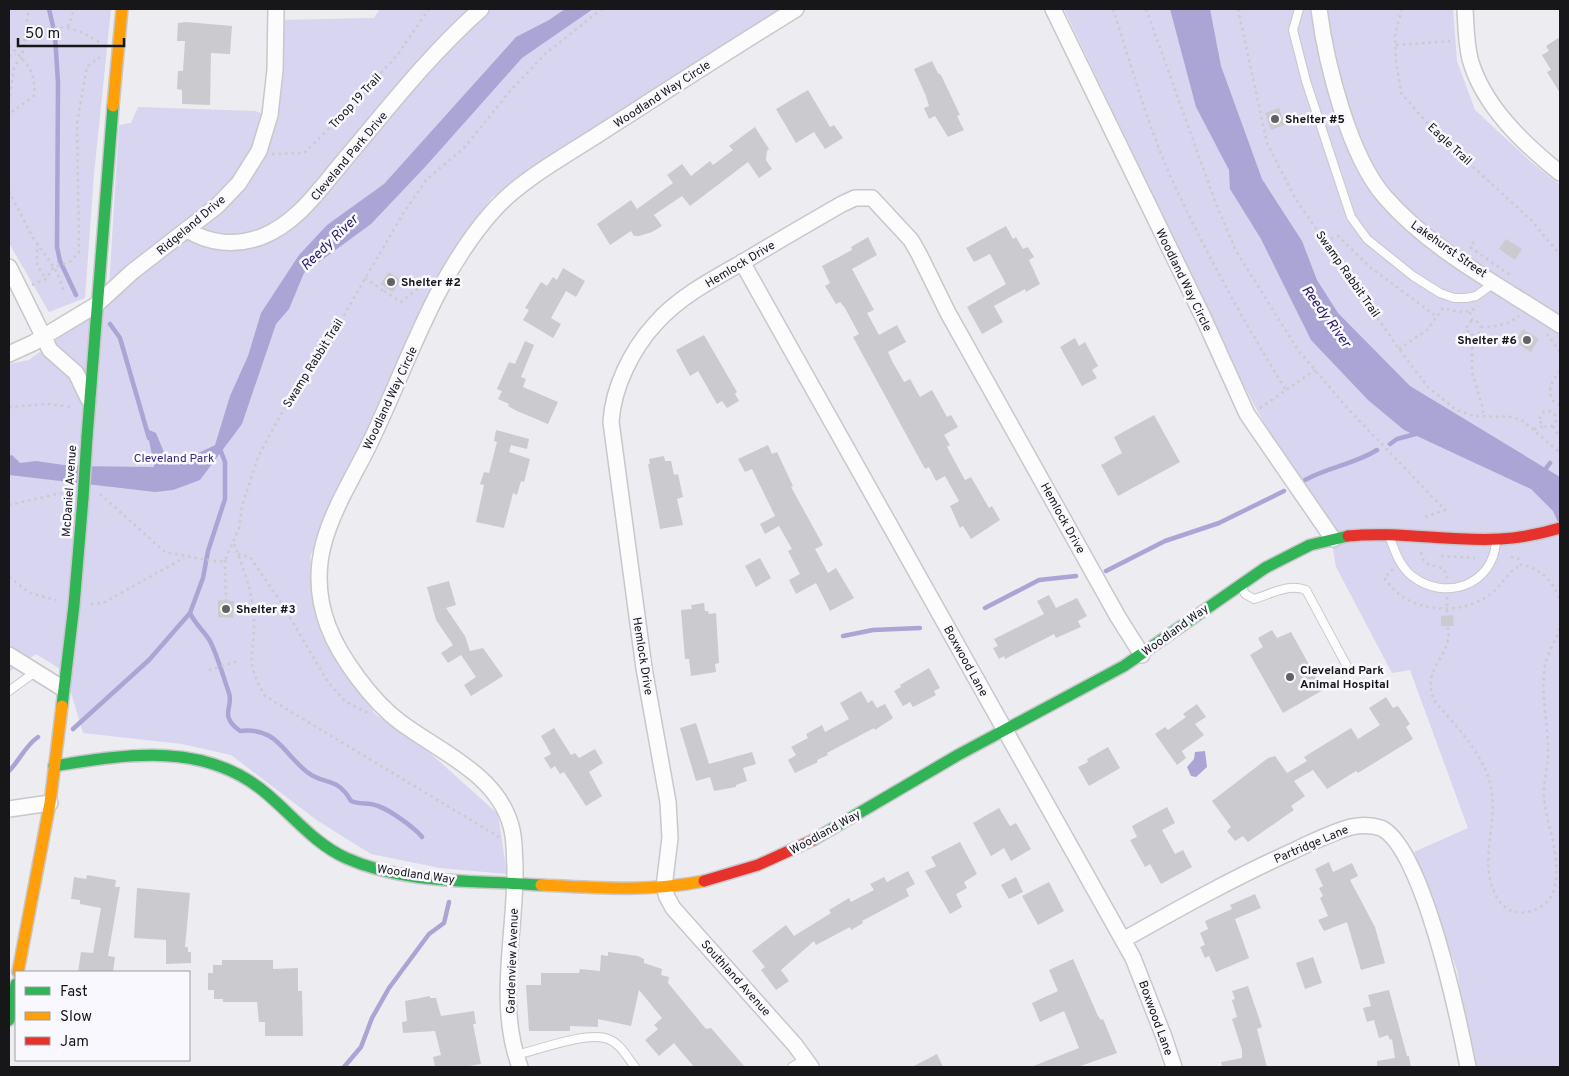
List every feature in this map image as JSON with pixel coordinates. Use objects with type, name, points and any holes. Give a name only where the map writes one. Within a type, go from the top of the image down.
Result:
[{"type":"street","name":"McDaniel Avenue","points":[[18,971],[50,803],[62,688],[74,605],[96,305],[122,9]]},
{"type":"street","name":"Ridgeland Drive","points":[[9,354],[20,350],[96,305],[132,272],[217,206],[239,183],[257,154],[265,136],[274,88],[276,9]]},
{"type":"street","name":"Cleveland Park Drive","points":[[188,230],[205,240],[224,243],[260,237],[290,220],[316,195],[434,56],[481,9]]},
{"type":"street","name":"Woodland Way Circle","points":[[515,883],[512,827],[501,803],[480,778],[394,716],[378,702],[334,640],[321,602],[318,582],[319,560],[325,535],[335,511],[368,447],[423,324],[448,277],[484,222],[508,196],[586,142],[796,9]]},
{"type":"street","name":"Woodland Way Circle","points":[[1053,9],[1248,416],[1333,540]]},
{"type":"street","name":"Lakehurst Street","points":[[1319,9],[1340,104],[1363,163],[1373,181],[1410,223],[1560,325]]},
{"type":"street","points":[[1465,9],[1467,40],[1471,61],[1492,104],[1524,141],[1560,173]]},
{"type":"street","name":"Hemlock Drive","points":[[664,887],[670,838],[668,802],[640,639],[613,451],[612,408],[640,342],[672,308],[742,262],[842,204],[855,198],[872,198],[911,240],[963,339],[1118,617],[1142,655]]},
{"type":"street","name":"Boxwood Lane","points":[[742,262],[1123,940],[1143,980],[1174,1067]]},
{"type":"street","points":[[9,267],[54,356],[76,373],[84,384],[90,402]]},
{"type":"street","name":"Woodland Way","points":[[54,766],[141,754],[172,754],[200,758],[221,764],[258,787],[325,846],[366,866],[409,874],[515,883],[637,889],[664,887],[726,875],[788,854],[1004,729],[1104,678],[1142,655],[1264,568],[1312,545],[1354,534],[1518,540],[1555,530]]},
{"type":"street","points":[[9,655],[62,688]]},
{"type":"street","points":[[9,809],[50,803]]},
{"type":"street","name":"Partridge Lane","points":[[1123,940],[1272,860],[1333,833],[1352,827],[1367,826],[1380,828],[1399,844],[1423,897],[1454,1007],[1468,1067]]},
{"type":"street","name":"Gardenview Avenue","points":[[515,883],[508,1011],[518,1061]]},
{"type":"street","name":"Southland Avenue","points":[[664,887],[673,908],[760,1004],[803,1065]]},
{"type":"street","points":[[9,1020],[15,989]]},
{"type":"lane","points":[[1299,9],[1293,30],[1306,81],[1351,217],[1368,239],[1413,276],[1440,293],[1454,298],[1466,298],[1476,296],[1495,282]]},
{"type":"lane","points":[[1388,534],[1400,565],[1410,575],[1421,582],[1447,588],[1466,585],[1481,576],[1495,556],[1496,540]]},
{"type":"lane","points":[[1241,583],[1245,594],[1254,599],[1286,588],[1300,587],[1306,590],[1348,668]]},
{"type":"lane","points":[[9,691],[35,672]]},
{"type":"lane","points":[[518,1061],[590,1037],[608,1039],[620,1047],[634,1067]]},
{"type":"path","points":[[9,102],[14,67],[22,57],[30,9]]},
{"type":"path","points":[[68,27],[74,9]]},
{"type":"path","name":"Troop 19 Trail","points":[[257,154],[304,153],[349,109],[398,54],[429,9]]},
{"type":"path","name":"Swamp Rabbit Trail","points":[[225,560],[239,528],[242,506],[258,457],[281,414],[404,212],[427,179],[463,149],[511,90],[546,53],[602,9]]},
{"type":"path","points":[[1113,9],[1173,183],[1243,321],[1286,390]]},
{"type":"path","points":[[1146,9],[1215,201],[1236,251],[1298,350],[1388,452],[1445,510],[1424,517]]},
{"type":"path","name":"Swamp Rabbit Trail","points":[[1238,9],[1267,143],[1295,198],[1400,349],[1428,387],[1455,409],[1483,417],[1513,417],[1534,429],[1560,453]]},
{"type":"path","name":"Eagle Trail","points":[[1402,9],[1395,34],[1401,93],[1436,133],[1531,220],[1560,255]]},
{"type":"path","points":[[24,42],[43,29],[68,27],[105,46]]},
{"type":"path","points":[[1396,45],[1467,40]]},
{"type":"path","points":[[9,45],[16,54],[22,57],[35,79],[34,96],[9,114]]},
{"type":"path","points":[[9,56],[16,54]]},
{"type":"path","points":[[29,286],[46,279],[53,268],[71,261],[79,252],[77,124],[87,67],[97,58]]},
{"type":"path","points":[[9,191],[37,243],[57,272],[64,292]]},
{"type":"path","points":[[1325,241],[1338,236],[1371,268],[1436,316]]},
{"type":"path","points":[[1474,242],[1470,247],[1514,280]]},
{"type":"path","points":[[37,243],[38,265],[46,279]]},
{"type":"path","points":[[79,252],[82,255]]},
{"type":"path","points":[[365,278],[401,302],[424,284]]},
{"type":"path","points":[[1400,349],[1427,330],[1443,308],[1454,312],[1470,312],[1482,303]]},
{"type":"path","points":[[1470,312],[1472,321]]},
{"type":"path","points":[[1480,327],[1499,326],[1512,322],[1519,316],[1513,312]]},
{"type":"path","points":[[1472,321],[1479,324],[1480,327]]},
{"type":"path","points":[[1472,321],[1468,326],[1472,334],[1472,372],[1483,409],[1483,417]]},
{"type":"path","points":[[1472,334],[1479,332],[1480,327]]},
{"type":"path","points":[[1545,332],[1560,352]]},
{"type":"path","points":[[1248,416],[1315,370]]},
{"type":"path","points":[[1552,412],[1559,405],[1552,398],[1551,384],[1560,371]]},
{"type":"path","points":[[9,407],[48,404],[70,406],[76,409]]},
{"type":"path","points":[[1544,426],[1540,420],[1545,411],[1552,412],[1557,418],[1553,426]]},
{"type":"path","points":[[1556,422],[1560,421]]},
{"type":"path","points":[[1534,429],[1553,426]]},
{"type":"path","points":[[1553,426],[1560,438]]},
{"type":"path","points":[[92,489],[100,493],[165,552],[219,562],[225,560],[226,601]]},
{"type":"path","points":[[9,506],[67,492]]},
{"type":"path","points":[[234,543],[249,583],[254,622],[250,655],[252,674],[265,696],[367,756],[496,836],[513,838]]},
{"type":"path","points":[[238,554],[250,557],[282,604],[328,682],[346,702],[372,715],[394,716]]},
{"type":"path","points":[[1421,554],[1426,564],[1444,569],[1446,578]]},
{"type":"path","points":[[9,578],[30,593],[74,605],[103,603],[185,557]]},
{"type":"path","points":[[1447,593],[1447,615]]},
{"type":"path","points":[[1448,627],[1450,638],[1429,680],[1430,692],[1434,700],[1477,753],[1486,772],[1492,788],[1491,840],[1486,864],[1489,882],[1501,905],[1520,913],[1535,910],[1544,905],[1551,897],[1554,888],[1557,866],[1544,794],[1548,755],[1546,700],[1543,685],[1546,659],[1556,642],[1560,626]]},
{"type":"path","points":[[209,670],[238,661]]},
{"type":"green space","points":[[9,9],[111,9],[94,174],[85,298],[49,312],[9,243]]},
{"type":"green space","name":"Cleveland Park","points":[[380,9],[783,9],[492,197],[436,280],[310,557],[321,634],[375,714],[430,753],[498,814],[507,874],[440,868],[371,854],[318,821],[231,755],[182,744],[83,733],[65,672],[36,654],[9,672],[9,364],[29,360],[89,315],[108,304],[119,125],[131,123],[138,107],[255,111],[276,118],[278,20],[374,18]]},
{"type":"green space","points":[[1064,9],[1453,9],[1457,61],[1475,110],[1531,162],[1560,185],[1560,1067],[1472,1067],[1457,970],[1414,852],[1468,828],[1410,670],[1392,673],[1336,567],[1328,519],[1272,438],[1243,384]]},
{"type":"water","name":"Reedy River","points":[[565,9],[593,9],[522,58],[425,167],[371,224],[304,273],[289,309],[276,324],[242,424],[200,480],[173,490],[155,492],[9,475],[9,456],[12,455],[20,463],[36,461],[71,466],[154,467],[147,429],[156,433],[166,457],[185,457],[215,445],[230,396],[248,356],[261,313],[299,255],[327,225],[384,184],[516,37],[549,20]]},
{"type":"water","name":"Reedy River","points":[[1170,9],[1210,9],[1221,66],[1262,179],[1302,241],[1317,280],[1338,313],[1410,386],[1560,477],[1560,527],[1553,511],[1531,489],[1404,430],[1368,400],[1311,340],[1261,239],[1230,189],[1229,170],[1196,107]]},
{"type":"water","points":[[1205,751],[1207,767],[1196,777],[1191,776],[1187,767],[1194,759],[1195,752]]},
{"type":"building","points":[[178,23],[232,26],[230,54],[211,53],[210,105],[182,104],[182,90],[177,89],[178,71],[183,71],[185,41],[177,41]]},
{"type":"building","points":[[1560,37],[1560,93],[1547,72],[1551,70],[1542,55],[1549,51],[1546,46]]},
{"type":"building","points":[[932,61],[941,75],[960,115],[957,116],[964,130],[948,137],[935,116],[929,119],[924,108],[929,106],[926,96],[914,69]]},
{"type":"building","points":[[808,90],[830,127],[834,125],[843,138],[825,149],[814,132],[796,143],[776,109]]},
{"type":"building","name":"Shelter #5","points":[[1279,108],[1285,125],[1271,130],[1265,113]]},
{"type":"building","points":[[755,127],[769,149],[766,160],[772,169],[759,178],[748,162],[690,206],[682,196],[654,215],[662,226],[652,232],[639,236],[634,236],[631,231],[610,245],[597,224],[631,200],[637,209],[673,183],[667,175],[682,164],[691,176],[710,161],[713,165],[733,150],[729,146]]},
{"type":"building","points":[[1006,226],[1013,239],[1016,237],[1023,249],[1028,247],[1034,257],[1029,260],[1040,284],[1026,292],[1025,289],[994,306],[1003,322],[982,334],[967,307],[1006,284],[990,254],[974,262],[966,248]]},
{"type":"building","points":[[868,237],[877,255],[852,269],[874,310],[867,313],[879,335],[897,325],[906,342],[888,352],[892,361],[904,382],[910,379],[920,397],[932,390],[947,417],[951,415],[958,427],[944,435],[950,445],[947,447],[965,480],[971,477],[989,508],[992,506],[1000,520],[971,539],[963,526],[960,528],[950,506],[959,501],[945,476],[936,481],[929,467],[925,469],[853,337],[859,334],[845,308],[840,302],[836,304],[825,286],[830,283],[822,266],[852,250],[851,247]]},
{"type":"building","points":[[1506,239],[1522,249],[1515,260],[1499,249]]},
{"type":"building","points":[[563,268],[585,281],[576,297],[566,291],[551,318],[561,324],[553,338],[523,320],[529,310],[525,308],[541,282],[547,286],[553,277],[557,280]]},
{"type":"building","name":"Shelter #2","points":[[389,272],[401,280],[393,292],[380,284]]},
{"type":"building","name":"Shelter #6","points":[[1523,329],[1539,339],[1531,352],[1515,342]]},
{"type":"building","points":[[704,335],[737,392],[735,394],[739,401],[727,408],[722,401],[717,404],[698,371],[690,376],[676,350]]},
{"type":"building","points":[[1075,338],[1079,346],[1085,342],[1098,366],[1092,370],[1097,378],[1082,386],[1060,347]]},
{"type":"building","points":[[525,341],[534,345],[521,377],[526,379],[523,387],[558,402],[548,424],[517,411],[508,406],[509,404],[498,399],[502,391],[497,389],[509,362],[515,364]]},
{"type":"building","points":[[1154,415],[1180,462],[1118,496],[1101,465],[1122,453],[1114,437]]},
{"type":"building","points":[[496,430],[529,439],[527,449],[511,445],[509,452],[530,459],[524,482],[521,481],[517,495],[513,493],[504,528],[476,522],[484,485],[480,484],[484,472],[489,473],[497,442],[494,441]]},
{"type":"building","points":[[768,445],[772,454],[777,452],[793,486],[791,487],[823,545],[815,549],[828,573],[836,568],[854,598],[830,611],[816,583],[796,594],[789,580],[800,574],[788,551],[792,549],[779,526],[765,534],[760,524],[775,516],[752,469],[745,472],[738,459]]},
{"type":"building","points":[[664,456],[665,461],[671,461],[674,475],[678,474],[683,497],[677,499],[683,525],[660,529],[648,464],[650,464],[649,459]]},
{"type":"building","points":[[760,558],[771,578],[756,587],[745,566]]},
{"type":"building","points":[[449,581],[456,605],[446,608],[465,636],[470,651],[483,648],[503,676],[471,696],[464,685],[476,677],[461,655],[448,663],[441,653],[453,645],[436,620],[427,587]]},
{"type":"building","points":[[1049,595],[1056,608],[1077,598],[1087,616],[1078,621],[1081,627],[1056,638],[1054,634],[1005,659],[1004,656],[999,659],[993,648],[998,646],[994,639],[1044,614],[1037,601]]},
{"type":"building","name":"Shelter #3","points":[[218,600],[234,601],[233,618],[218,617]]},
{"type":"building","points":[[704,603],[705,611],[708,611],[709,614],[716,613],[719,663],[715,664],[716,672],[691,676],[689,659],[685,659],[681,610],[692,609],[691,605]]},
{"type":"building","points":[[1453,615],[1454,626],[1441,626],[1441,616]]},
{"type":"building","name":"Cleveland Park Animal Hospital","points":[[1272,630],[1277,638],[1291,632],[1323,690],[1283,713],[1250,655],[1263,647],[1258,638]]},
{"type":"building","points":[[929,668],[940,688],[934,691],[936,695],[913,707],[910,702],[903,706],[894,691],[901,687],[900,685]]},
{"type":"building","points":[[861,691],[868,703],[872,700],[877,708],[885,704],[893,718],[875,730],[874,728],[827,753],[828,755],[817,760],[818,762],[795,773],[788,760],[796,755],[791,747],[808,738],[806,734],[822,725],[825,732],[849,719],[840,703]]},
{"type":"building","points":[[1386,697],[1393,708],[1398,706],[1410,724],[1406,727],[1413,739],[1358,773],[1356,771],[1327,789],[1313,770],[1294,781],[1305,796],[1291,806],[1294,810],[1248,842],[1243,836],[1235,841],[1227,831],[1231,827],[1212,801],[1268,758],[1275,756],[1287,773],[1307,761],[1304,757],[1351,728],[1358,739],[1380,725],[1369,708]]},
{"type":"building","points":[[1197,704],[1206,717],[1195,724],[1204,735],[1182,751],[1186,758],[1177,765],[1155,734],[1165,727],[1168,730],[1186,717],[1183,714]]},
{"type":"building","points":[[696,723],[709,764],[752,752],[756,764],[743,768],[747,781],[736,785],[736,787],[714,791],[710,777],[696,781],[680,728]]},
{"type":"building","points":[[554,728],[571,755],[575,753],[579,758],[595,749],[603,763],[589,772],[602,796],[586,806],[564,772],[560,774],[555,766],[551,769],[544,758],[551,754],[541,736]]},
{"type":"building","points":[[1108,747],[1120,768],[1089,786],[1078,767],[1088,762],[1087,759]]},
{"type":"building","points":[[1167,807],[1175,823],[1162,830],[1175,854],[1183,850],[1192,867],[1161,884],[1150,864],[1145,867],[1130,840],[1137,837],[1132,826]]},
{"type":"building","points":[[999,808],[1010,826],[1016,823],[1031,849],[1011,861],[1004,848],[991,856],[973,823]]},
{"type":"building","points":[[960,842],[977,874],[964,882],[967,888],[956,894],[962,907],[950,914],[925,871],[936,866],[931,857]]},
{"type":"building","points":[[1329,862],[1333,872],[1352,863],[1358,876],[1350,880],[1375,927],[1385,963],[1361,970],[1347,922],[1324,931],[1318,920],[1328,916],[1320,898],[1323,896],[1319,888],[1323,886],[1315,869]]},
{"type":"building","points":[[908,871],[915,884],[906,889],[909,896],[862,921],[863,923],[851,930],[850,927],[816,945],[814,941],[781,970],[789,981],[776,990],[761,970],[765,967],[752,951],[786,925],[794,936],[831,913],[829,910],[849,898],[851,902],[874,890],[870,884],[884,877],[887,882]]},
{"type":"building","points":[[87,875],[116,880],[115,887],[120,887],[108,956],[115,957],[113,971],[78,971],[81,952],[93,953],[101,908],[80,904],[80,900],[71,899],[74,877],[86,879]]},
{"type":"building","points":[[1016,877],[1023,892],[1009,899],[1001,885]]},
{"type":"building","points":[[1049,882],[1064,911],[1038,925],[1022,896]]},
{"type":"building","points":[[137,888],[190,893],[185,947],[188,947],[188,952],[191,952],[191,963],[166,964],[166,940],[134,938]]},
{"type":"building","points":[[1255,894],[1261,908],[1235,919],[1249,958],[1216,972],[1209,956],[1205,958],[1200,947],[1205,945],[1200,933],[1208,929],[1205,921],[1232,909],[1230,905]]},
{"type":"building","points":[[608,952],[638,956],[644,959],[644,963],[662,969],[661,975],[669,977],[668,983],[706,1029],[711,1028],[745,1067],[694,1067],[674,1043],[659,1056],[645,1040],[658,1029],[654,1025],[662,1018],[639,990],[631,1026],[598,1019],[598,1027],[570,1026],[570,1031],[529,1031],[526,985],[541,985],[541,973],[579,973],[580,969],[600,971],[601,955],[608,956]]},
{"type":"building","points":[[1313,957],[1322,983],[1305,989],[1296,963]]},
{"type":"building","points":[[1073,959],[1098,1016],[1101,1020],[1103,1019],[1117,1053],[1078,1067],[1031,1067],[1079,1048],[1064,1011],[1040,1022],[1032,1003],[1058,991],[1049,970]]},
{"type":"building","points":[[222,960],[273,960],[273,969],[298,968],[298,991],[302,991],[303,1036],[265,1036],[265,1022],[259,1022],[257,1002],[223,1002],[223,999],[214,999],[214,990],[208,990],[208,973],[213,973],[213,965],[222,965]]},
{"type":"building","points":[[1248,986],[1262,1027],[1257,1029],[1267,1067],[1222,1067],[1221,1062],[1242,1058],[1242,1050],[1232,1019],[1237,1017],[1232,1000],[1235,999],[1232,991]]},
{"type":"building","points":[[1389,990],[1411,1067],[1377,1067],[1377,1061],[1395,1058],[1392,1039],[1390,1040],[1388,1035],[1379,1038],[1374,1020],[1367,1022],[1363,1008],[1371,1006],[1368,995]]},
{"type":"building","points":[[430,996],[430,998],[436,998],[441,1016],[474,1011],[476,1024],[473,1024],[481,1064],[464,1067],[435,1067],[433,1057],[441,1055],[435,1031],[403,1033],[402,1022],[407,1021],[405,1001]]},
{"type":"building","points":[[937,1054],[943,1067],[912,1067]]},
{"type":"waterway","points":[[49,9],[55,35],[58,83],[57,247],[60,261],[76,295]]},
{"type":"waterway","points":[[110,324],[120,338],[149,438]]},
{"type":"waterway","points":[[1390,444],[1397,439],[1419,433]]},
{"type":"waterway","points":[[73,729],[149,660],[190,613],[203,578],[208,551],[225,499],[225,462],[220,449]]},
{"type":"waterway","points":[[1305,480],[1360,459],[1377,450]]},
{"type":"waterway","points":[[1542,474],[1550,463]]},
{"type":"waterway","points":[[1106,571],[1165,541],[1219,523],[1284,491]]},
{"type":"waterway","points":[[985,608],[1039,580],[1076,576]]},
{"type":"waterway","points":[[190,613],[210,641],[216,653],[229,693],[228,716],[233,725],[240,731],[263,733],[271,737],[313,776],[341,788],[351,801],[375,805],[389,811],[408,824],[422,837]]},
{"type":"waterway","points":[[843,636],[873,630],[920,628]]},
{"type":"waterway","points":[[9,771],[38,737]]},
{"type":"waterway","points":[[344,1067],[361,1047],[372,1018],[389,988],[429,934],[444,923],[449,902]]},
{"type":"traffic: fast","points":[[87,437],[113,106]]},
{"type":"traffic: fast","points":[[83,498],[87,437]]},
{"type":"traffic: fast","points":[[62,706],[74,605],[83,498]]},
{"type":"traffic: fast","points":[[813,840],[958,755],[1124,666],[1265,568],[1310,545],[1348,536]]},
{"type":"traffic: fast","points":[[54,766],[138,756],[192,759],[218,766],[243,777],[267,794],[324,845],[346,858],[369,867],[393,873],[442,880],[541,885]]},
{"type":"traffic: fast","points":[[9,1020],[15,989]]},
{"type":"traffic: slow","points":[[113,106],[122,9]]},
{"type":"traffic: slow","points":[[18,971],[50,803],[62,706]]},
{"type":"traffic: slow","points":[[541,885],[643,888],[704,881]]},
{"type":"traffic: jam","points":[[1348,536],[1386,535],[1481,540],[1515,538],[1560,528]]},
{"type":"traffic: jam","points":[[704,881],[758,865],[813,840]]},
{"type":"place","name":"Shelter #5","points":[[1275,119]]},
{"type":"place","name":"Shelter #2","points":[[391,282]]},
{"type":"place","name":"Shelter #6","points":[[1527,340]]},
{"type":"place","name":"Shelter #3","points":[[226,609]]},
{"type":"place","name":"Cleveland Park Animal Hospital","points":[[1290,677]]}]
